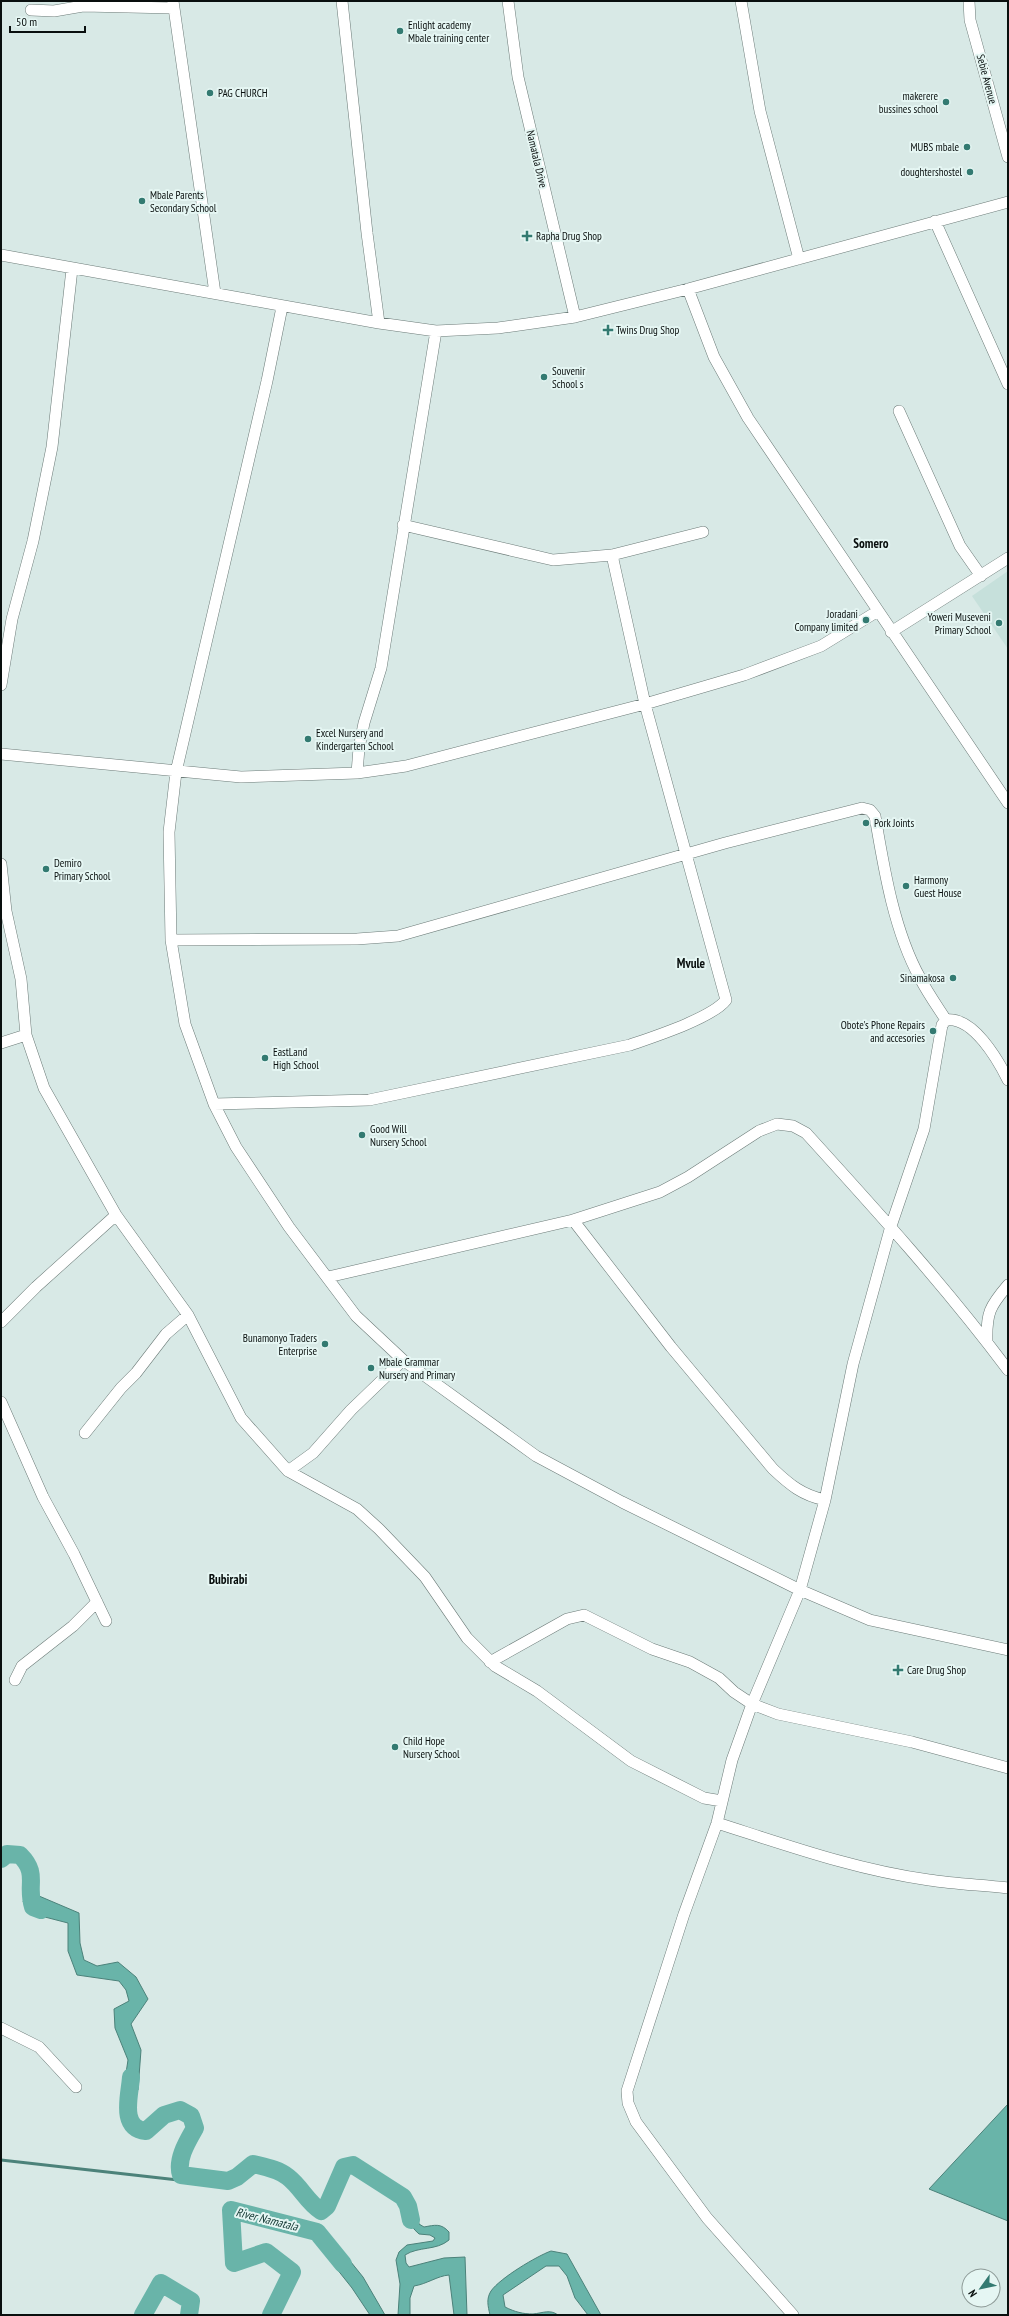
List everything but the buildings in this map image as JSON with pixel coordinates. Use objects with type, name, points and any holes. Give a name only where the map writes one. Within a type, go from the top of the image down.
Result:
[{"type":"street","points":[[342,1],[366,225],[379,323]]},
{"type":"street","name":"Namatala Drive","points":[[508,1],[518,77],[575,317]]},
{"type":"street","points":[[741,1],[760,110],[799,259]]},
{"type":"street","name":"Sebie Avenue","points":[[969,1],[970,20],[1008,157]]},
{"type":"street","points":[[31,10],[54,11],[82,6],[173,4],[215,293]]},
{"type":"street","points":[[1,255],[72,269],[379,323],[436,331],[498,328],[575,317],[688,289],[1008,202]]},
{"type":"street","points":[[935,221],[1008,384]]},
{"type":"street","points":[[1,685],[12,618],[33,541],[52,447],[72,269]]},
{"type":"street","points":[[688,289],[714,357],[748,418],[1008,803]]},
{"type":"street","points":[[282,306],[266,389],[176,772],[169,832],[171,940],[185,1024],[214,1104],[236,1147],[289,1227],[356,1316],[404,1360],[536,1456],[622,1502],[800,1590],[870,1620],[1008,1650]]},
{"type":"street","points":[[357,773],[360,742],[380,668],[436,331]]},
{"type":"street","points":[[900,411],[960,546],[981,576]]},
{"type":"street","points":[[403,525],[553,560],[612,555],[703,532]]},
{"type":"street","points":[[214,1104],[369,1100],[630,1044],[670,1032],[718,1008],[726,1000],[724,988],[645,704],[612,555]]},
{"type":"street","points":[[892,632],[1008,558]]},
{"type":"street","points":[[1,754],[176,772],[241,777],[357,773],[406,766],[645,704],[744,675],[821,646],[878,611]]},
{"type":"street","points":[[171,940],[357,939],[398,936],[686,854],[862,808],[870,810],[875,816],[884,869],[906,946],[920,978],[946,1020],[958,1022],[973,1030],[994,1052],[1008,1080]]},
{"type":"street","points":[[1,864],[6,911],[21,979],[26,1035],[44,1088],[116,1215],[188,1315],[241,1418],[288,1471],[357,1510],[379,1529],[425,1577],[459,1628],[490,1662],[537,1692],[631,1761],[704,1798],[722,1800]]},
{"type":"street","points":[[793,2315],[707,2218],[636,2122],[628,2103],[627,2091],[684,1914],[717,1822],[732,1760],[752,1704],[800,1590],[825,1500],[853,1364],[891,1226],[924,1129],[942,1025],[946,1020]]},
{"type":"street","points":[[1,1044],[26,1035]]},
{"type":"street","points":[[328,1277],[572,1220],[660,1192],[688,1177],[759,1131],[777,1124],[793,1126],[806,1133],[891,1226],[987,1342],[1008,1370]]},
{"type":"street","points":[[1,1322],[116,1215]]},
{"type":"street","points":[[572,1220],[671,1347],[773,1469],[788,1484],[808,1496],[825,1500]]},
{"type":"street","points":[[987,1342],[986,1322],[991,1305],[1008,1285]]},
{"type":"street","points":[[85,1433],[120,1388],[136,1373],[166,1334],[188,1315]]},
{"type":"street","points":[[288,1471],[313,1453],[352,1410],[404,1360]]},
{"type":"street","points":[[1,1402],[43,1496],[74,1554],[106,1621]]},
{"type":"street","points":[[15,1680],[22,1666],[73,1626],[97,1602]]},
{"type":"street","points":[[490,1662],[567,1619],[584,1615],[652,1649],[690,1662],[719,1678],[734,1692],[752,1704],[778,1714],[912,1742],[1008,1768]]},
{"type":"street","points":[[717,1822],[811,1854],[888,1873],[929,1880],[1008,1888]]},
{"type":"street","points":[[1,2028],[39,2047],[76,2087]]},
{"type":"shaded area","name":"Yoweri Museveni Primary School","points":[[1008,571],[1008,649],[972,596]]},
{"type":"shaded area","points":[[38,1886],[39,1896],[79,1913],[80,1943],[84,1960],[97,1966],[118,1962],[136,1977],[148,1999],[131,2024],[141,2050],[138,2090],[128,2101],[122,2099],[128,2060],[115,2028],[114,2009],[129,2001],[126,1990],[119,1981],[77,1975],[68,1951],[68,1923],[41,1916],[23,1902],[27,1892]]},
{"type":"shaded area","points":[[1008,2104],[1008,2221],[929,2189]]},
{"type":"shaded area","points":[[403,2197],[410,2202],[419,2224],[424,2227],[435,2225],[440,2226],[449,2232],[449,2240],[439,2246],[416,2250],[405,2255],[406,2263],[409,2267],[444,2258],[465,2257],[467,2315],[454,2315],[449,2275],[414,2286],[410,2298],[410,2315],[398,2315],[400,2284],[396,2260],[399,2252],[407,2245],[433,2241],[435,2238],[430,2235],[419,2234],[415,2230],[409,2222]]},
{"type":"shaded area","points":[[334,2241],[363,2277],[385,2315],[370,2315],[352,2288],[321,2249]]},
{"type":"shaded area","points":[[551,2251],[567,2254],[601,2315],[588,2315],[575,2298],[567,2276],[559,2266],[546,2266],[503,2295],[505,2307],[522,2313],[533,2314],[552,2312],[558,2315],[490,2315],[488,2297],[491,2291],[502,2280],[519,2268]]},
{"type":"waterway","points":[[1,1859],[7,1854],[20,1855],[26,1862],[31,1874],[31,1899],[33,1907],[41,1910]]},
{"type":"waterway","points":[[131,2077],[128,2110],[132,2124],[138,2129],[146,2131],[164,2115],[180,2110],[191,2116],[195,2128],[181,2157],[181,2175],[228,2181],[237,2177],[253,2164],[267,2167],[288,2177],[321,2211],[327,2206],[344,2167],[353,2165],[403,2197],[408,2206],[411,2220]]},
{"type":"waterway","points":[[1,2160],[178,2180],[181,2175]]},
{"type":"waterway","name":"River Namatala","points":[[271,2315],[292,2272],[266,2252],[234,2263],[231,2210],[317,2232],[343,2264]]},
{"type":"waterway","name":"River Namatala","points":[[143,2315],[161,2283],[191,2301],[189,2315]]},
{"type":"place","name":"Enlight academy Mbale training center","points":[[400,31]]},
{"type":"place","name":"PAG CHURCH","points":[[210,93]]},
{"type":"place","name":"makerere bussines school","points":[[946,102]]},
{"type":"place","name":"MUBS mbale","points":[[967,147]]},
{"type":"place","name":"doughtershostel","points":[[970,172]]},
{"type":"place","name":"Mbale Parents Secondary School","points":[[142,201]]},
{"type":"place","name":"Rapha Drug Shop","points":[[527,236]]},
{"type":"place","name":"Twins Drug Shop","points":[[608,330]]},
{"type":"place","name":"Souvenir School s","points":[[544,377]]},
{"type":"place","name":"Joradani Company limited","points":[[866,620]]},
{"type":"place","name":"Yoweri Museveni Primary School","points":[[999,623]]},
{"type":"place","name":"Excel Nursery and Kindergarten School","points":[[308,739]]},
{"type":"place","name":"Pork Joints","points":[[866,823]]},
{"type":"place","name":"Demiro Primary School","points":[[46,869]]},
{"type":"place","name":"Harmony Guest House","points":[[906,886]]},
{"type":"place","name":"Sinamakosa","points":[[953,978]]},
{"type":"place","name":"Obote's Phone Repairs and accesories","points":[[933,1031]]},
{"type":"place","name":"EastLand High School","points":[[265,1058]]},
{"type":"place","name":"Good Will Nursery School","points":[[362,1135]]},
{"type":"place","name":"Bunamonyo Traders Enterprise","points":[[325,1344]]},
{"type":"place","name":"Mbale Grammar Nursery and Primary","points":[[371,1368]]},
{"type":"place","name":"Care Drug Shop","points":[[898,1670]]},
{"type":"place","name":"Child Hope Nursery School","points":[[395,1747]]},
{"type":"district","name":"Somero","points":[[871,543]]},
{"type":"district","name":"Mvule","points":[[691,963]]},
{"type":"district","name":"Bubirabi","points":[[228,1579]]}]
